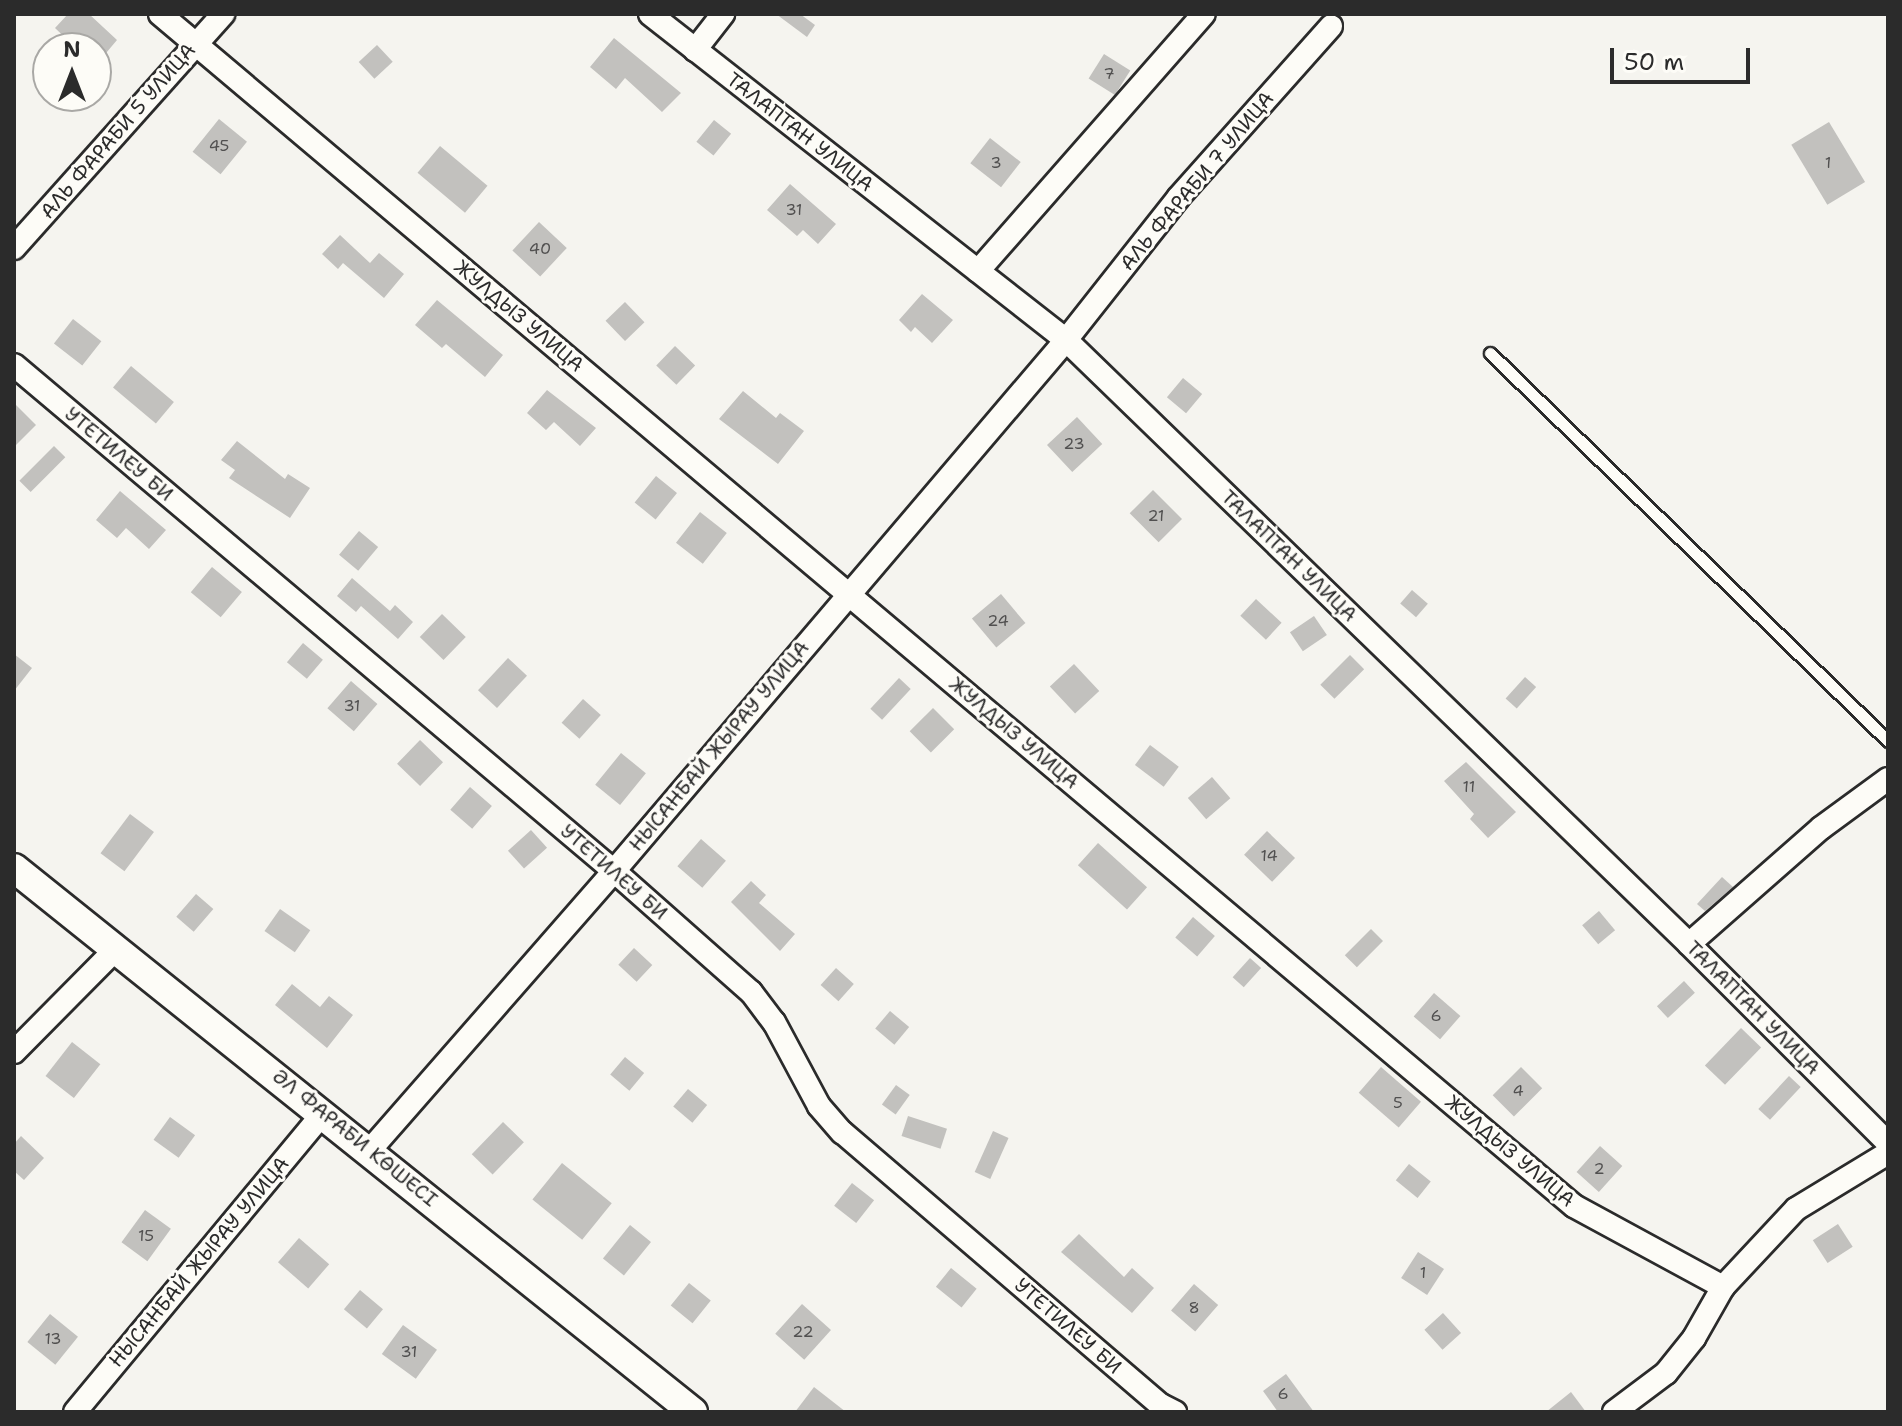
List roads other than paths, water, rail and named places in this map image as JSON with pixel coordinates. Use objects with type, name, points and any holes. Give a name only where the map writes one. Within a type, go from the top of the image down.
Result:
[{"type":"street","name":"ЖУЛДЫЗ УЛИЦА","points":[[160,14],[1574,1206],[1723,1287]]},
{"type":"street","name":"АЛЬ ФАРАБИ 5 УЛИЦА","points":[[14,248],[223,14]]},
{"type":"street","name":"ТАЛАПТАН УЛИЦА","points":[[650,14],[1066,340],[1689,944],[1886,1155]]},
{"type":"street","points":[[695,50],[723,14]]},
{"type":"street","points":[[978,271],[1204,14]]},
{"type":"street","name":"АЛЬ ФАРАБИ 7 УЛИЦА","points":[[1066,340],[1178,198],[1331,26]]},
{"type":"street","name":"НЫСАНБАЙ ЖЫРАУ УЛИЦА","points":[[370,1150],[614,871],[1066,340]]},
{"type":"street","name":"УТЕТИЛЕУ БИ","points":[[14,365],[614,871],[751,992],[774,1022],[819,1106],[842,1132],[1161,1405],[1175,1412]]},
{"type":"street","points":[[1689,944],[1821,828],[1888,779]]},
{"type":"street","name":"ӘЛ ФАРАБИ КӨШЕСІ","points":[[14,868],[370,1150],[693,1412]]},
{"type":"street","points":[[14,1052],[116,949]]},
{"type":"street","name":"НЫСАНБАЙ ЖЫРАУ УЛИЦА","points":[[75,1412],[323,1113]]},
{"type":"street","points":[[1614,1412],[1666,1373],[1694,1338],[1723,1287],[1796,1209],[1886,1155]]},
{"type":"lane","points":[[1490,353],[1888,741]]}]
